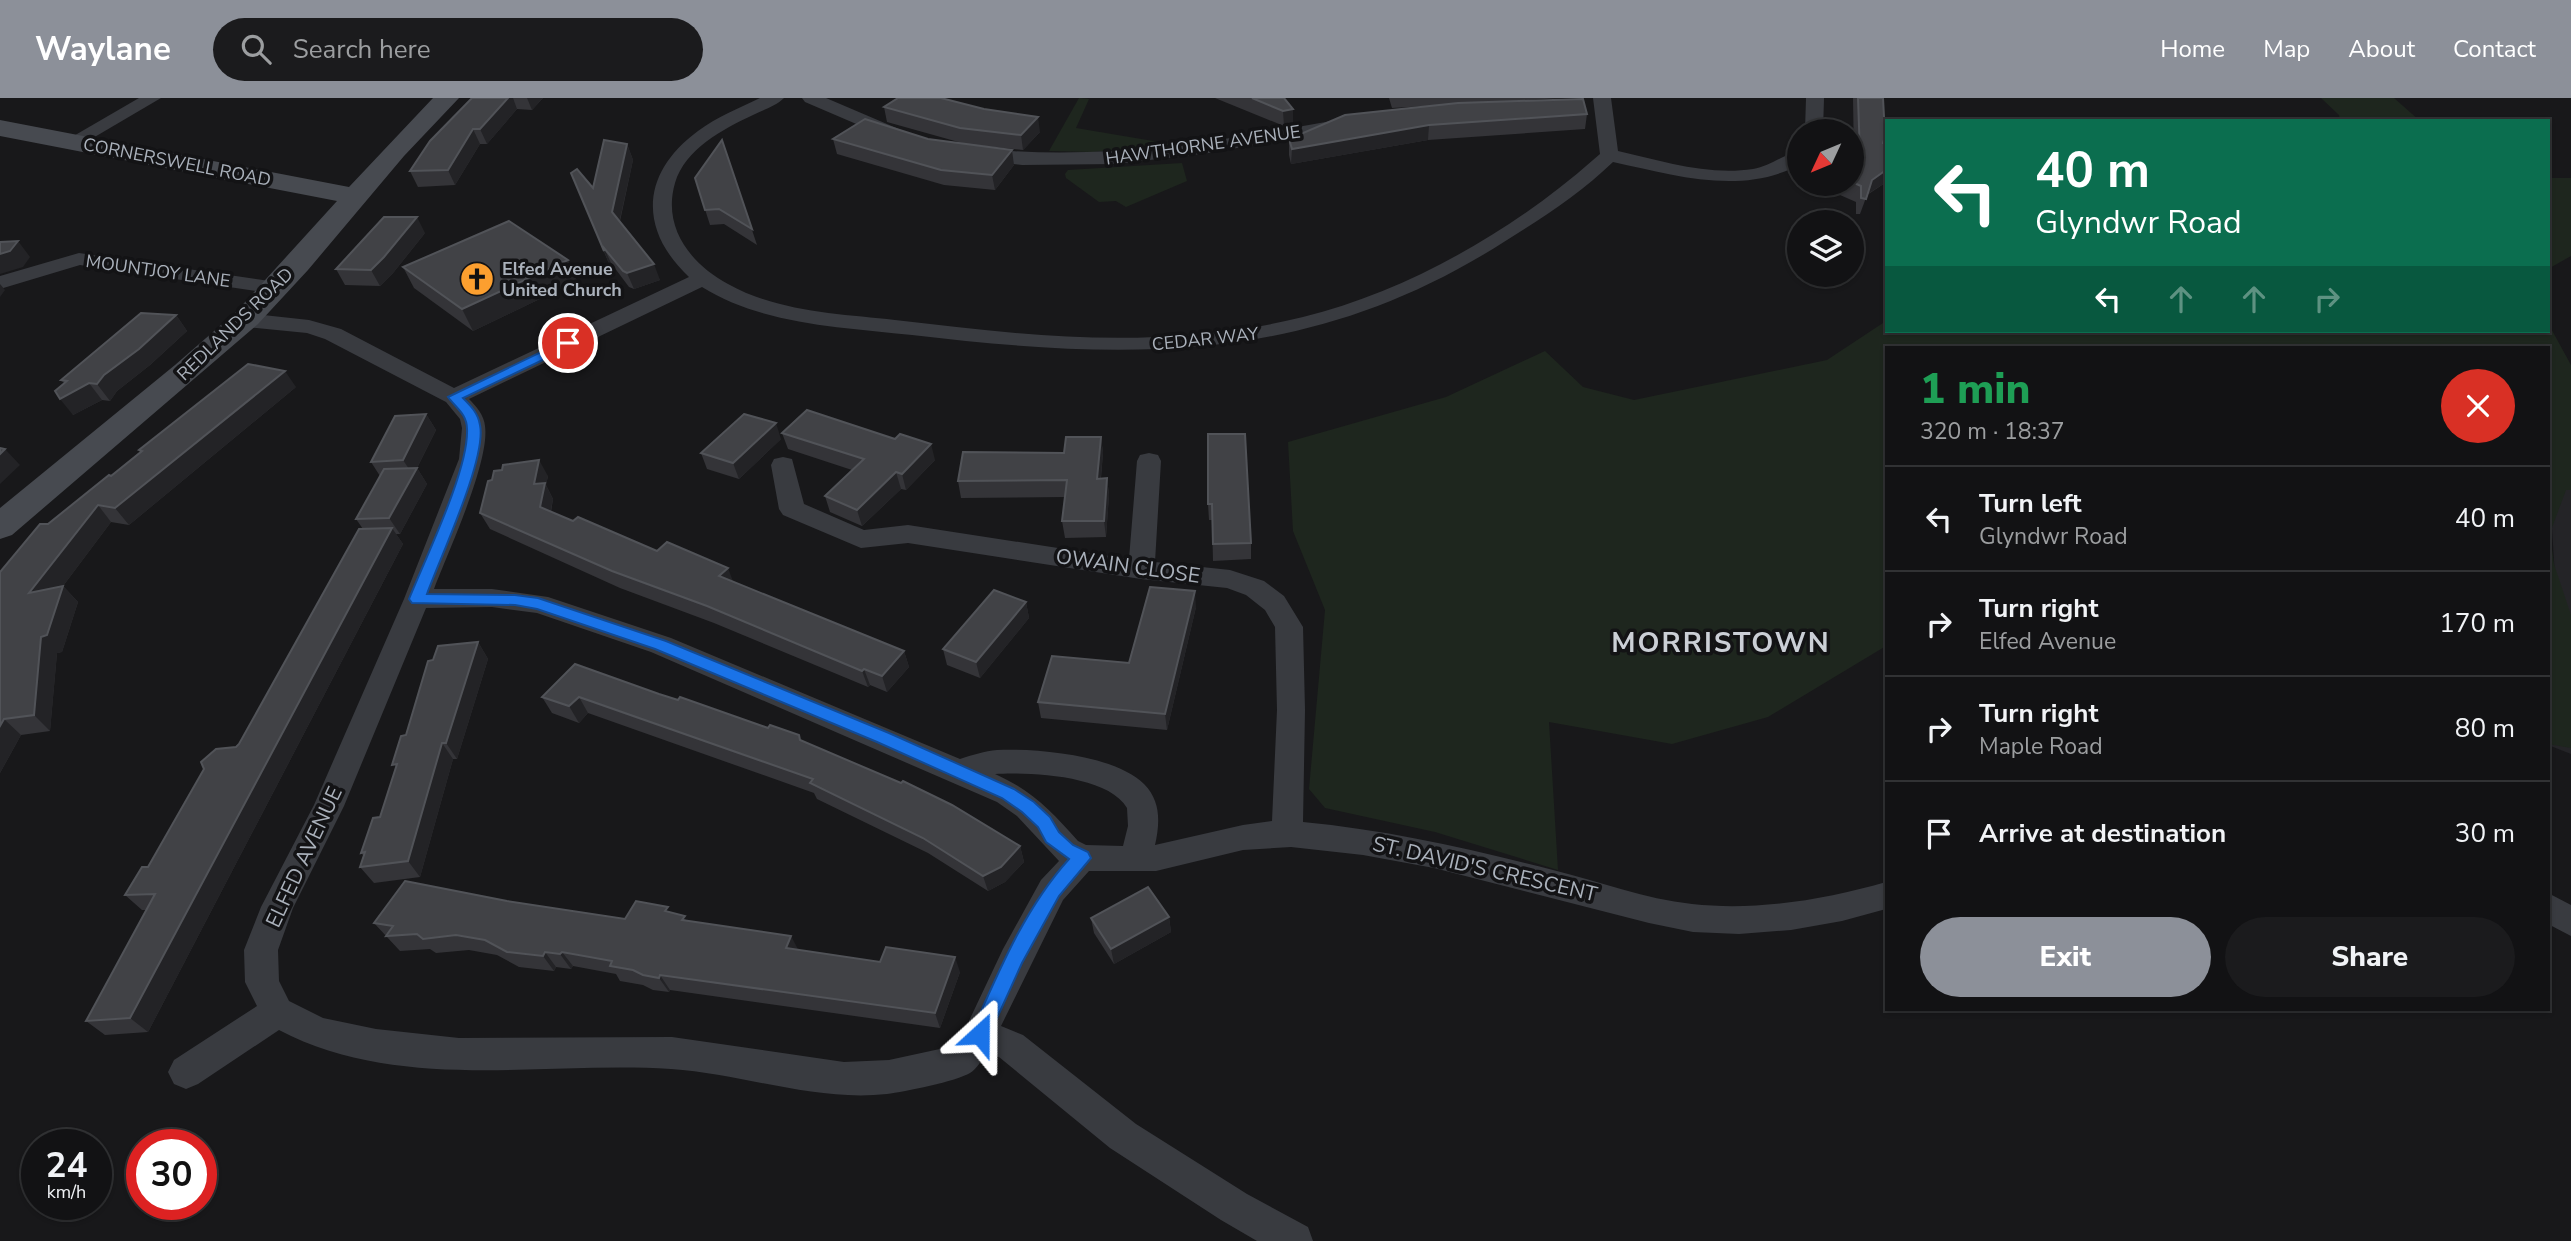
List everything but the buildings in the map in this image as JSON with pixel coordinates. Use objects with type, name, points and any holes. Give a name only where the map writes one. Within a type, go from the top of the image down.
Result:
[{"type":"main road","name":"REDLANDS ROAD","points":[[0,527],[67,466],[171,385],[245,320],[277,288],[396,148],[447,98]]},
{"type":"main road","name":"CORNERSWELL ROAD","points":[[0,128],[355,196]]},
{"type":"street","points":[[74,141],[152,98]]},
{"type":"street","name":"CEDAR WAY","points":[[775,98],[698,139],[679,160],[663,194],[660,219],[676,252],[704,278],[721,289],[798,313],[1006,341],[1129,346],[1274,333],[1383,301],[1438,276],[1490,246],[1580,181],[1609,155]]},
{"type":"street","points":[[811,98],[909,139]]},
{"type":"street","points":[[1814,119],[1815,98]]},
{"type":"street","points":[[1579,106],[1603,102],[1609,155],[1721,176],[1770,170],[1787,162]]},
{"type":"street","name":"HAWTHORNE AVENUE","points":[[958,150],[1048,161],[1143,158],[1368,120]]},
{"type":"street","name":"MOUNTJOY LANE","points":[[0,284],[79,259],[277,288]]},
{"type":"street","points":[[454,397],[704,278]]},
{"type":"street","name":"ELFED AVENUE","points":[[245,320],[309,327],[333,334],[454,397],[467,410],[474,428],[471,459],[417,599],[329,806],[277,907],[261,950],[262,982],[277,1012]]},
{"type":"street","points":[[1141,570],[1149,461]]},
{"type":"street","name":"OWAIN CLOSE","points":[[783,465],[792,509],[862,539],[908,534],[1141,570],[1230,579],[1255,588],[1275,603],[1289,627],[1287,834]]},
{"type":"street","points":[[187,1072],[277,1012],[318,1033],[376,1045],[459,1054],[672,1053],[844,1079],[889,1077],[959,1061],[980,1034],[1015,959],[1052,890],[1082,858],[1067,850],[1053,837],[1044,822],[1008,793],[661,645],[538,604],[492,598],[417,599]]},
{"type":"street","points":[[956,772],[1000,762],[1090,771],[1109,776],[1133,791],[1142,804],[1144,818],[1135,859]]},
{"type":"street","name":"ST. DAVID'S CRESCENT","points":[[1082,858],[1164,857],[1253,837],[1287,834],[1372,842],[1431,852],[1692,918],[1743,920],[1823,909],[1885,895]]},
{"type":"street","points":[[2550,908],[2571,922]]},
{"type":"street","points":[[980,1034],[1011,1046],[1123,1136],[1234,1207],[1294,1241]]},
{"type":"shaded area","points":[[1079,98],[1089,99],[1076,128],[1177,145],[1092,152],[1049,151]]},
{"type":"shaded area","points":[[2321,98],[2394,98],[2418,119],[2340,119],[2339,115]]},
{"type":"shaded area","points":[[1182,163],[1187,181],[1126,207],[1116,201],[1099,202],[1066,178],[1065,174],[1068,170]]},
{"type":"shaded area","points":[[2550,178],[2571,178],[2571,256],[2550,268]]},
{"type":"shaded area","points":[[1885,322],[1885,333],[2550,333],[2550,327],[2571,365],[2571,490],[2566,490],[2550,533],[2550,346],[1885,346],[1885,647],[1768,717],[1672,744],[1549,722],[1558,870],[1435,832],[1325,808],[1309,789],[1325,610],[1293,531],[1288,442],[1446,397],[1545,351],[1583,387],[1634,400],[1827,360]]},
{"type":"shaded area","points":[[2571,366],[2571,754],[2550,746],[2550,696],[2559,640],[2550,497],[2550,407]]},
{"type":"shaded area","points":[[2550,533],[2554,564],[2571,615],[2571,748],[2550,744]]},
{"type":"place","name":"Elfed Avenue United Church","points":[[477,279]]},
{"type":"district","name":"MORRISTOWN","points":[[1721,643]]},
{"type":"route","points":[[568,343],[454,397],[472,419],[474,442],[471,459],[417,599],[492,598],[538,604],[661,645],[1008,793],[1028,807],[1044,822],[1053,837],[1067,850],[1082,858],[1052,890],[1015,959],[980,1034]]}]
